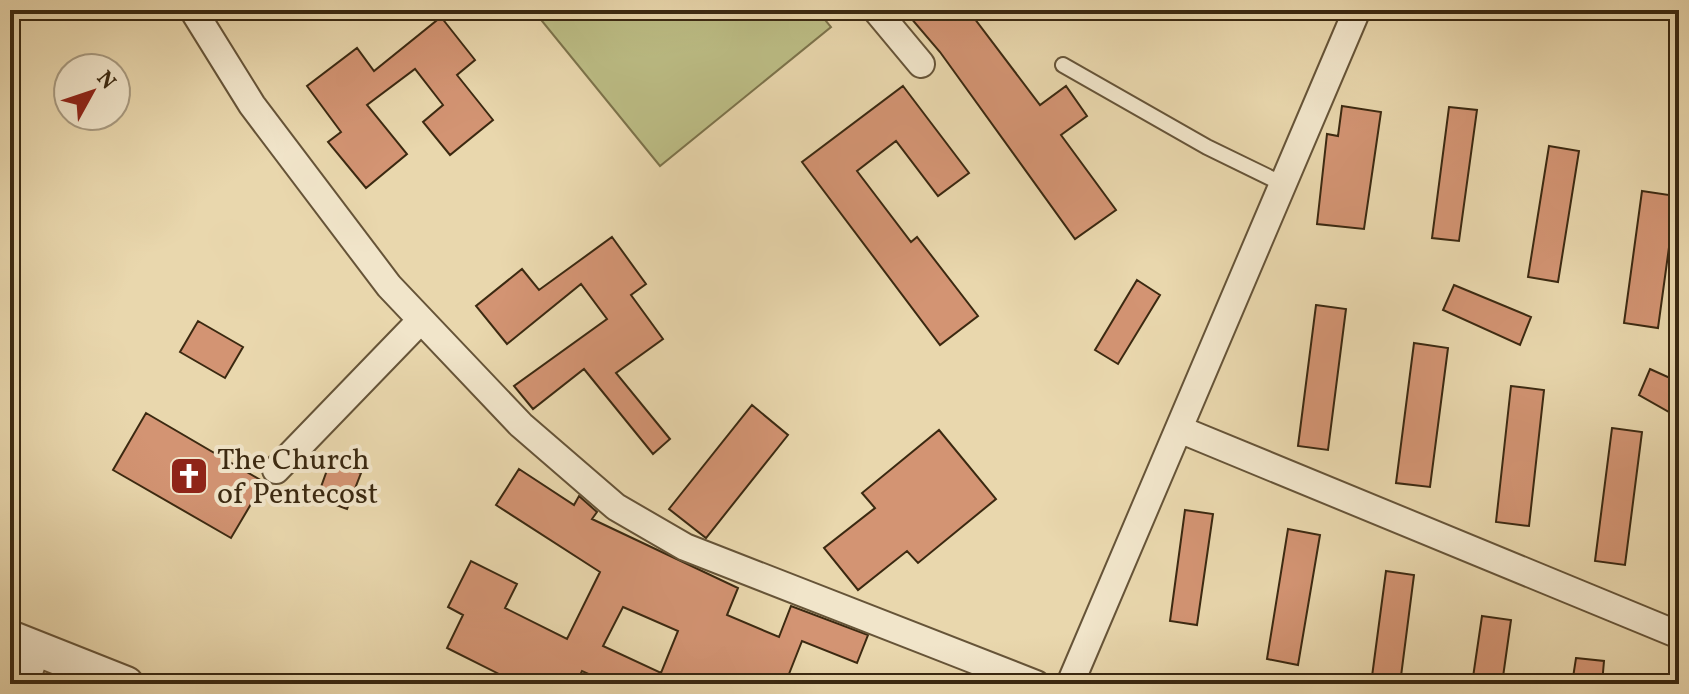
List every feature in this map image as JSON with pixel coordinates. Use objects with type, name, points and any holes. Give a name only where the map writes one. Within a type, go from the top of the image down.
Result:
[{"type":"street","points":[[193,10],[252,105],[357,248],[521,425],[616,507],[685,547],[1036,684]]},
{"type":"street","points":[[876,10],[921,64]]},
{"type":"street","points":[[1070,684],[1357,10]]},
{"type":"street","points":[[276,470],[421,320]]},
{"type":"street","points":[[1179,429],[1679,635]]},
{"type":"street","points":[[25,684],[24,643],[126,684]]},
{"type":"lane","points":[[1063,65],[1193,139],[1283,184]]},
{"type":"green space","points":[[533,10],[817,10],[831,27],[660,166]]},
{"type":"building","points":[[904,10],[968,10],[1040,105],[1066,86],[1087,116],[1061,135],[1116,210],[1075,239],[940,52]]},
{"type":"building","points":[[441,17],[475,60],[457,75],[493,120],[450,155],[423,122],[443,105],[415,69],[367,105],[407,154],[366,188],[328,142],[341,132],[307,86],[357,48],[374,71]]},
{"type":"building","points":[[903,86],[969,173],[938,196],[896,141],[857,171],[911,242],[917,237],[978,316],[940,345],[802,162]]},
{"type":"building","points":[[1342,106],[1381,112],[1364,229],[1317,224],[1327,134],[1338,136]]},
{"type":"building","points":[[1449,107],[1477,110],[1459,241],[1432,238]]},
{"type":"building","points":[[1549,146],[1579,151],[1558,282],[1528,277]]},
{"type":"building","points":[[1642,191],[1676,196],[1658,328],[1624,323]]},
{"type":"building","points":[[612,237],[646,284],[631,295],[663,339],[616,373],[670,439],[653,454],[584,369],[533,409],[514,386],[607,319],[581,284],[507,344],[476,306],[522,269],[539,290]]},
{"type":"building","points":[[1137,280],[1160,295],[1118,364],[1095,350]]},
{"type":"building","points":[[1454,285],[1531,317],[1520,345],[1443,310]]},
{"type":"building","points":[[1316,305],[1346,309],[1328,450],[1298,446]]},
{"type":"building","points":[[198,321],[243,347],[225,378],[180,352]]},
{"type":"building","points":[[1414,343],[1448,348],[1430,487],[1396,483]]},
{"type":"building","points":[[1650,369],[1679,382],[1669,412],[1639,395]]},
{"type":"building","points":[[1511,386],[1544,390],[1529,526],[1496,522]]},
{"type":"building","points":[[752,405],[788,435],[706,538],[669,509]]},
{"type":"building","name":"The Church of Pentecost","points":[[146,413],[264,482],[231,538],[113,470]]},
{"type":"building","points":[[1612,428],[1642,432],[1625,565],[1595,561]]},
{"type":"building","points":[[939,430],[996,499],[918,563],[907,551],[858,590],[824,548],[875,508],[862,493]]},
{"type":"building","points":[[330,462],[361,473],[347,509],[317,498]]},
{"type":"building","points":[[519,469],[574,505],[579,496],[597,512],[592,519],[738,588],[727,615],[779,637],[791,606],[868,635],[857,663],[802,641],[785,684],[611,684],[582,671],[576,684],[519,684],[447,648],[463,615],[448,607],[471,561],[517,584],[505,608],[567,639],[600,572],[496,505]],"holes":[[[623,607],[678,631],[661,673],[603,646]]]},
{"type":"building","points":[[1185,510],[1213,514],[1197,625],[1170,621]]},
{"type":"building","points":[[1288,529],[1320,535],[1298,665],[1267,659]]},
{"type":"building","points":[[1386,571],[1414,575],[1400,684],[1371,684]]},
{"type":"building","points":[[1482,616],[1511,620],[1502,684],[1472,684]]},
{"type":"building","points":[[1576,658],[1604,661],[1602,684],[1572,684]]},
{"type":"place","name":"The Church of Pentecost","points":[[189,476]]}]
